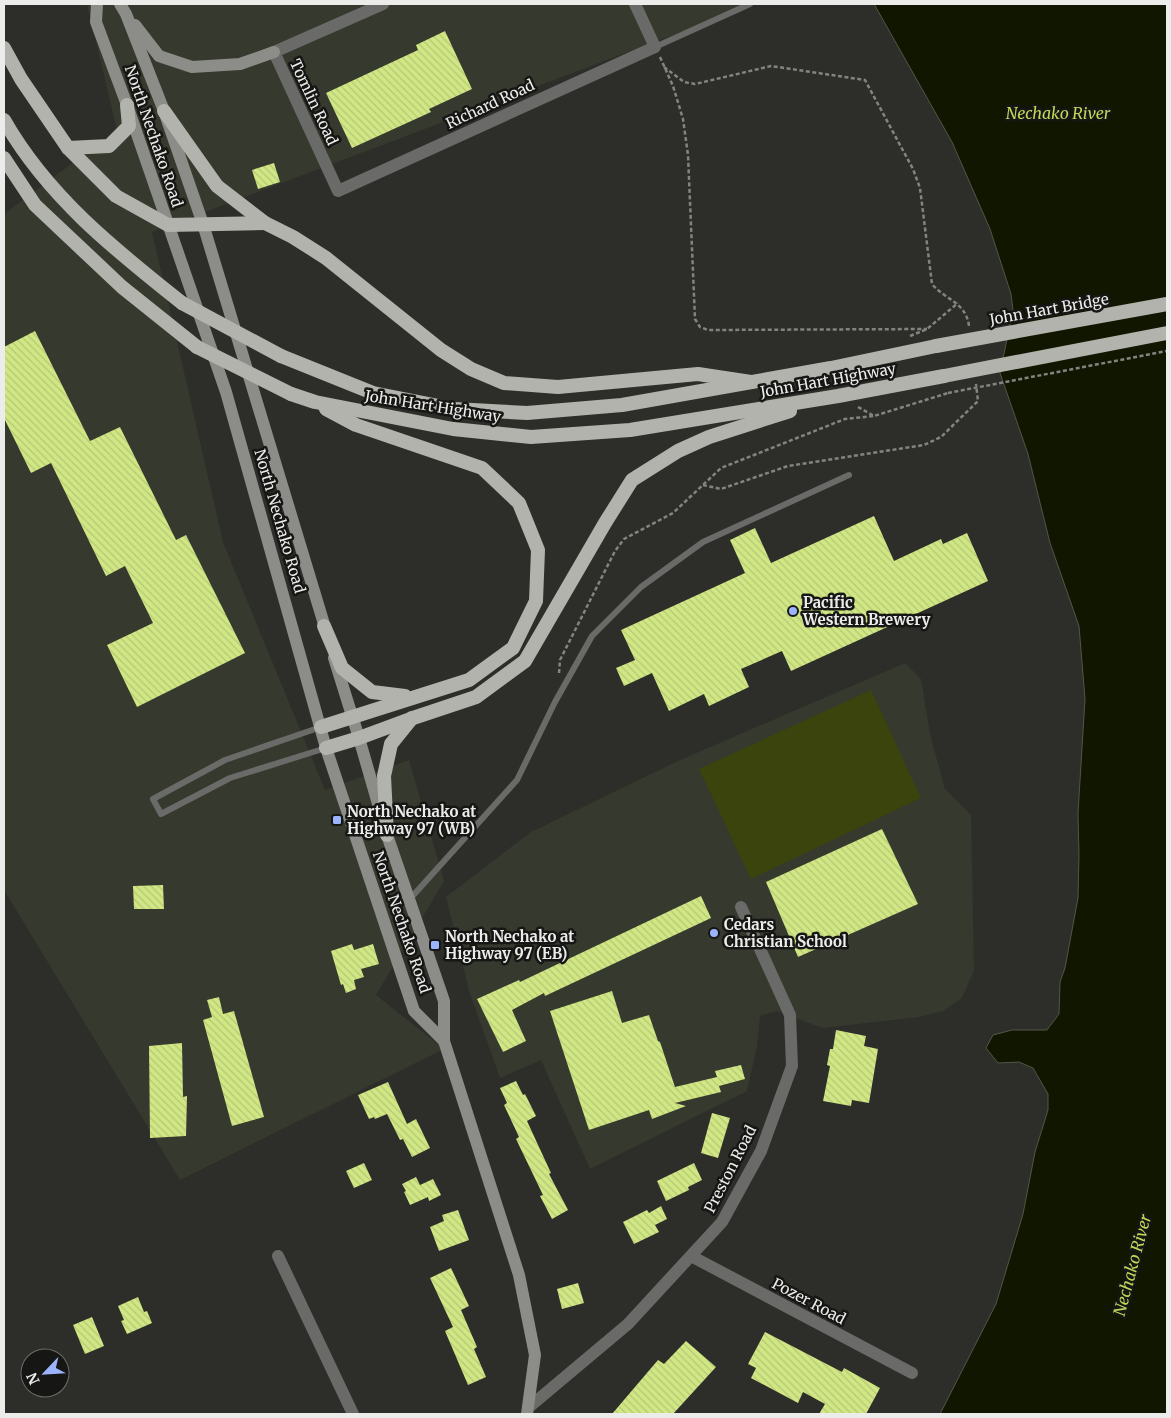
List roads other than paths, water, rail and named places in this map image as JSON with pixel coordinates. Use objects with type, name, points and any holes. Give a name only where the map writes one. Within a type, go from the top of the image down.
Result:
[{"type":"highway","points":[[4,48],[21,79],[68,148],[116,196],[168,225],[265,223]]},
{"type":"highway","points":[[68,148],[109,146],[129,126],[127,105]]},
{"type":"highway","points":[[164,112],[217,186],[265,223],[294,237],[326,258],[441,350],[471,369],[504,383],[558,387],[698,374],[751,382]]},
{"type":"highway","name":"John Hart Highway","points":[[4,120],[52,188],[96,233],[182,303],[281,356],[374,393],[454,409],[527,413],[622,405],[936,346]]},
{"type":"highway","name":"John Hart Highway","points":[[4,158],[35,205],[122,287],[197,347],[291,394],[315,402],[453,429],[531,437],[630,430],[838,396],[1167,333]]},
{"type":"highway","name":"John Hart Bridge","points":[[936,346],[1167,304]]},
{"type":"highway","points":[[326,748],[476,697],[525,661],[600,531],[632,480],[678,451],[709,438],[838,396]]},
{"type":"highway","points":[[315,402],[356,425],[482,468],[519,503],[538,550],[536,601],[513,648],[469,680],[321,727]]},
{"type":"highway","points":[[324,626],[342,668],[372,692],[411,697]]},
{"type":"highway","points":[[387,835],[384,776],[391,744],[413,718]]},
{"type":"main road","name":"North Nechako Road","points":[[97,4],[96,22],[127,105],[226,392],[326,748],[414,1010],[444,1041]]},
{"type":"main road","name":"North Nechako Road","points":[[123,9],[164,112],[203,224],[324,626],[360,738],[387,835],[444,1001],[444,1041],[519,1275],[535,1355],[528,1411]]},
{"type":"main road","points":[[123,9],[159,56],[192,67],[240,64],[274,52]]},
{"type":"street","name":"Tomlin Road","points":[[338,191],[274,52],[382,4]]},
{"type":"street","points":[[635,4],[655,47]]},
{"type":"street","name":"Richard Road","points":[[338,191],[655,47]]},
{"type":"street","name":"Preston Road","points":[[528,1411],[628,1324],[722,1222],[761,1151],[792,1066],[790,1015],[741,908]]},
{"type":"street","points":[[278,1256],[353,1414]]},
{"type":"street","name":"Pozer Road","points":[[691,1256],[912,1373]]},
{"type":"lane","points":[[655,47],[750,4]]},
{"type":"lane","points":[[409,900],[517,780],[555,702],[592,636],[641,587],[703,542],[850,475]]},
{"type":"lane","points":[[321,727],[225,760],[153,799],[161,814],[230,778],[326,748]]},
{"type":"water","name":"Nechako River","points":[[874,4],[1167,4],[1167,1414],[940,1414],[996,1304],[1023,1214],[1035,1152],[1048,1110],[1048,1094],[1033,1068],[1019,1062],[998,1063],[986,1048],[993,1035],[1012,1030],[1047,1030],[1059,1014],[1060,982],[1065,968],[1078,898],[1078,813],[1085,699],[1079,626],[1050,543],[1028,454],[1000,373],[1013,310],[1011,294],[990,229],[952,142]]},
{"type":"place","name":"Pacific Western Brewery","points":[[793,611]]},
{"type":"place","name":"North Nechako at Highway 97 (WB)","points":[[337,820]]},
{"type":"place","name":"Cedars Christian School","points":[[714,933]]},
{"type":"place","name":"North Nechako at Highway 97 (EB)","points":[[435,945]]}]
